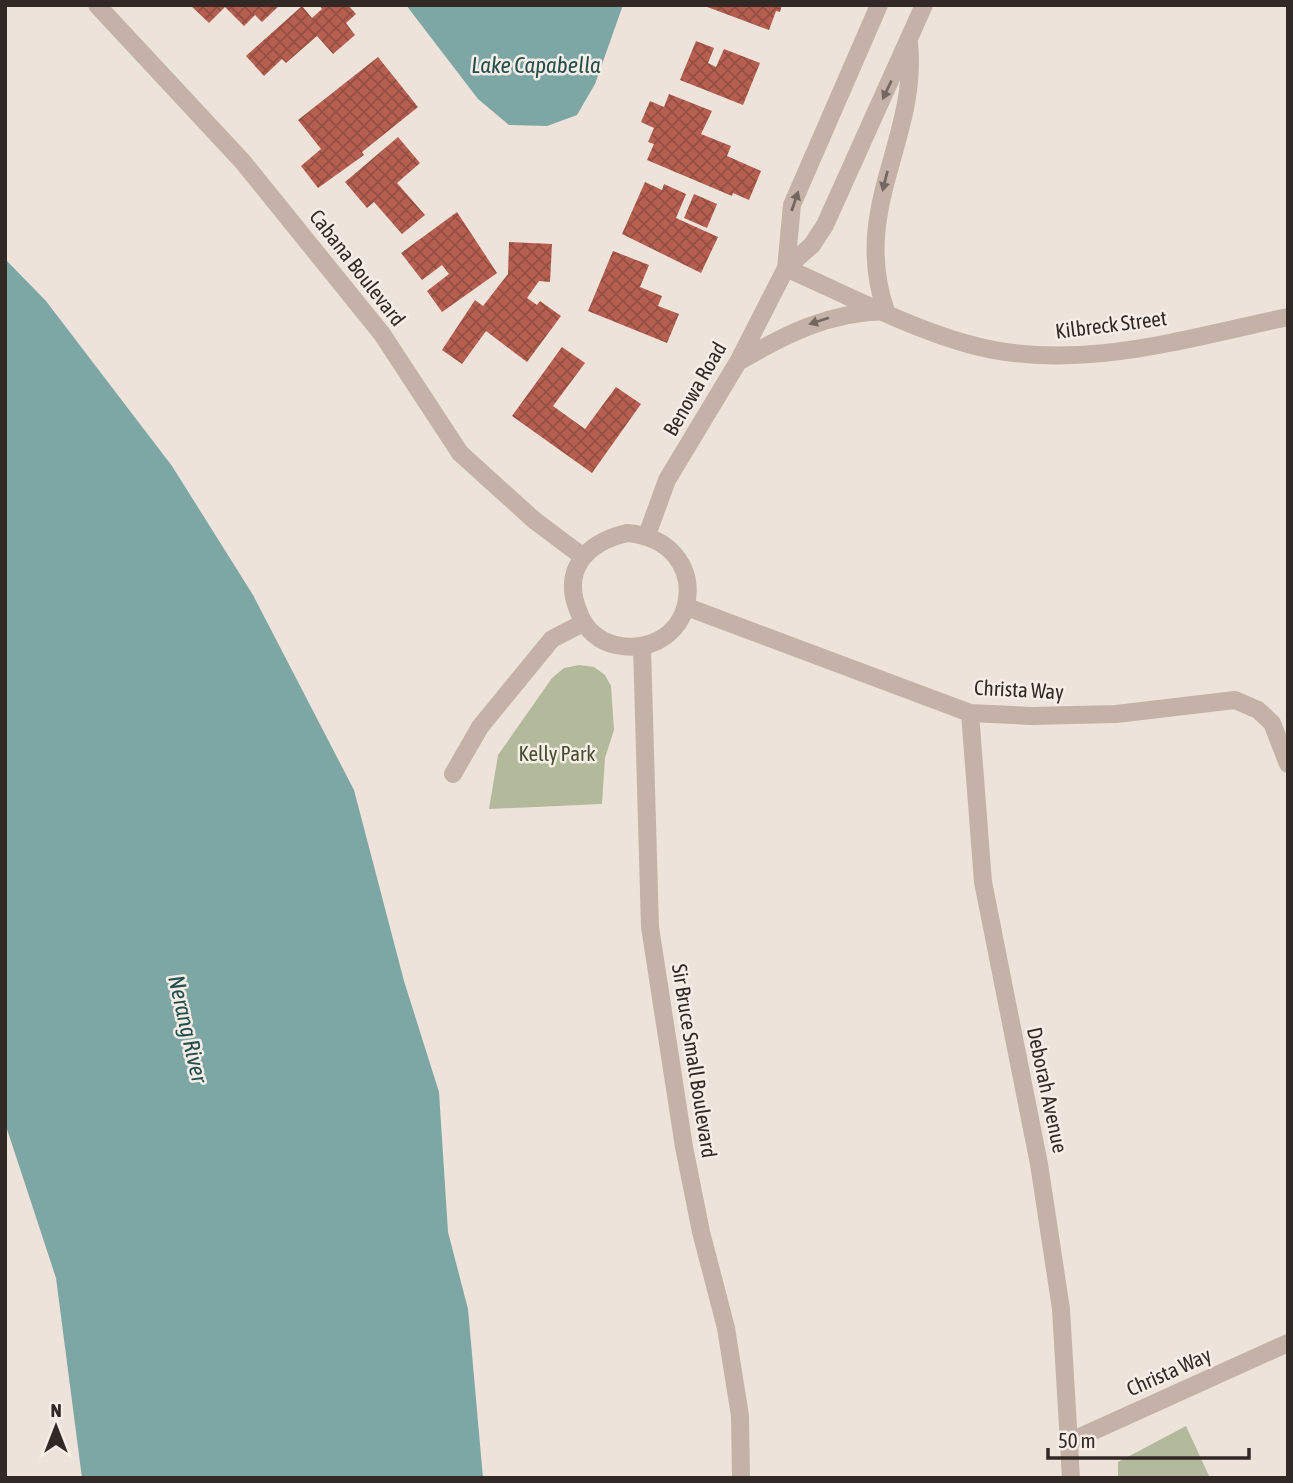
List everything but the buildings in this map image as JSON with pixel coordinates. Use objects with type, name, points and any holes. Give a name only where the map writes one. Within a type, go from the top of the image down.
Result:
[{"type":"street","name":"Cabana Boulevard","points":[[97,5],[251,173],[382,334],[460,453],[534,520],[582,556]]},
{"type":"street","name":"Benowa Road","points":[[786,268],[792,205],[879,5]]},
{"type":"street","name":"Benowa Road","points":[[647,535],[667,480],[738,362],[786,268],[812,245],[825,225],[924,5]]},
{"type":"street","points":[[738,362],[810,324],[854,312],[886,311],[874,266],[874,243],[882,192],[912,72],[909,43]]},
{"type":"street","name":"Kilbreck Street","points":[[786,268],[969,344],[1015,353],[1069,356],[1121,351],[1288,317]]},
{"type":"street","points":[[627,533],[647,535],[674,552],[684,569],[688,584],[687,607],[679,622],[661,640],[642,647],[610,644],[583,623],[575,605],[573,584],[582,556],[607,538],[627,533]]},
{"type":"street","name":"Christa Way","points":[[687,607],[970,713],[1031,716],[1116,714],[1235,700],[1258,710],[1272,723],[1288,764]]},
{"type":"street","points":[[453,774],[480,727],[552,639],[583,623]]},
{"type":"street","name":"Sir Bruce Small Boulevard","points":[[642,647],[650,927],[684,1147],[701,1232],[728,1340],[740,1416],[741,1478]]},
{"type":"street","name":"Deborah Avenue","points":[[970,713],[984,882],[1040,1164],[1057,1283],[1070,1478]]},
{"type":"street","name":"Christa Way","points":[[1069,1443],[1288,1343]]},
{"type":"green space","name":"Kelly Park","points":[[579,665],[594,667],[605,675],[611,686],[614,730],[605,758],[602,804],[489,809],[498,755],[552,678],[564,668]]},
{"type":"green space","points":[[1186,1426],[1210,1478],[1118,1478],[1118,1462]]},
{"type":"water","name":"Lake Capabella","points":[[406,5],[623,5],[595,84],[577,115],[547,126],[509,125],[478,99]]},
{"type":"water","name":"Nerang River","points":[[5,259],[46,301],[172,466],[253,595],[354,790],[404,981],[439,1092],[448,1232],[468,1309],[483,1478],[82,1478],[56,1278],[5,1123]]}]
